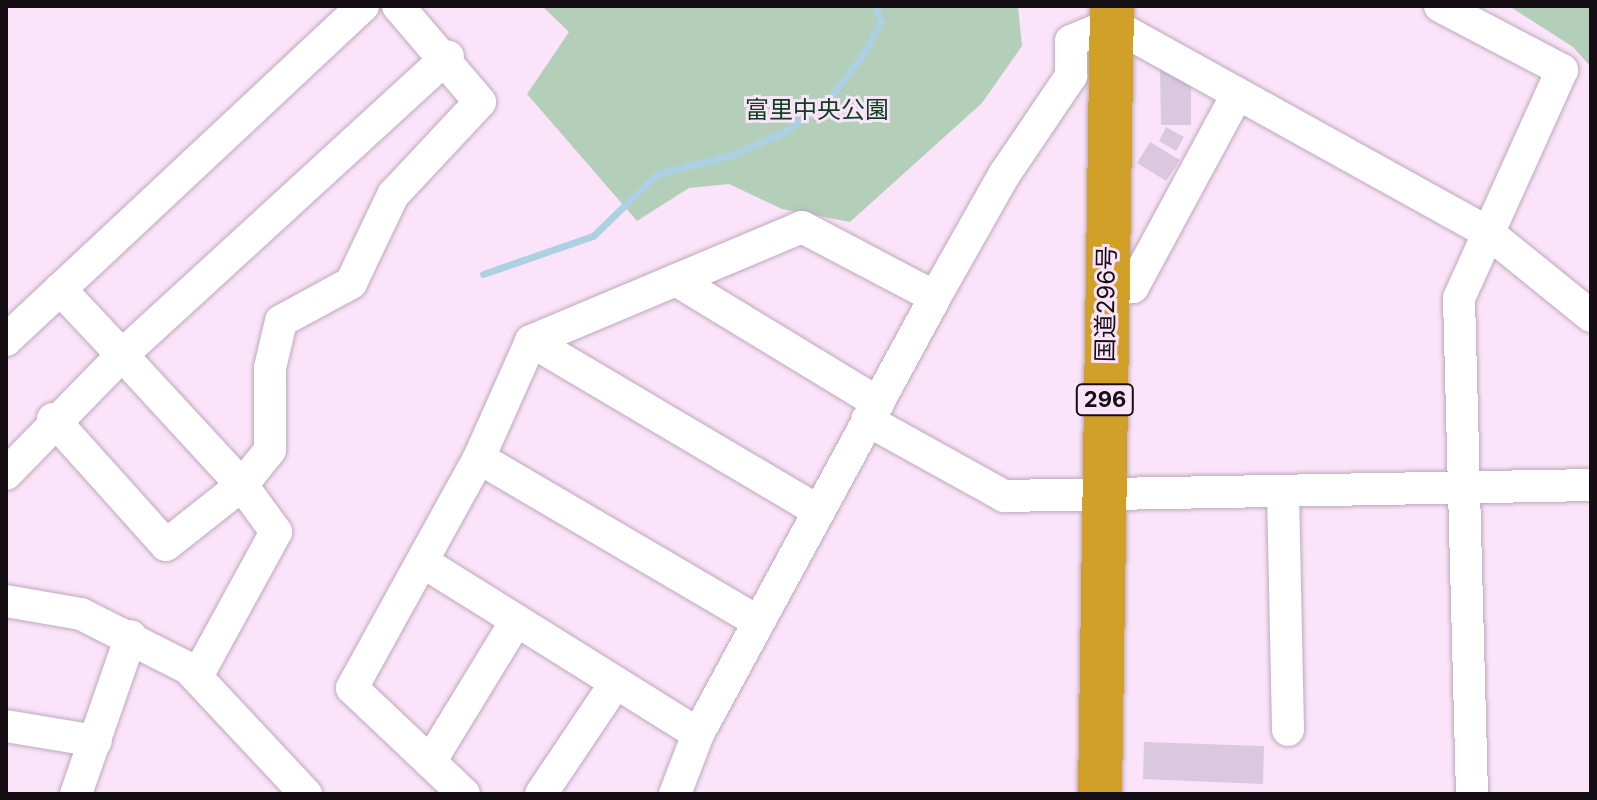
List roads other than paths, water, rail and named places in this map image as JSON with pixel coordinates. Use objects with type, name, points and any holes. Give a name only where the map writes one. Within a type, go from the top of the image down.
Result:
[{"type":"highway","name":"国道296号","points":[[1100,794],[1112,15]]},
{"type":"street","points":[[6,340],[363,6]]},
{"type":"street","points":[[53,419],[166,545],[242,485],[270,450],[270,368],[281,321],[351,283],[393,195],[480,102],[448,56],[398,6]]},
{"type":"street","points":[[1440,6],[1562,70],[1486,231],[1459,298],[1472,794]]},
{"type":"street","points":[[675,794],[698,734],[935,297],[1004,175],[1071,76],[1071,41],[1112,15],[1237,95],[1486,231],[1591,316]]},
{"type":"street","points":[[6,474],[53,419],[448,56]]},
{"type":"street","points":[[1106,288],[1133,287],[1237,95]]},
{"type":"street","points":[[464,794],[352,688],[479,458],[531,341],[802,227],[935,297]]},
{"type":"street","points":[[676,280],[1004,496],[1591,485]]},
{"type":"street","points":[[60,289],[242,485],[276,532],[197,676]]},
{"type":"street","points":[[531,341],[819,511]]},
{"type":"street","points":[[479,458],[758,622]]},
{"type":"street","points":[[1283,491],[1288,730]]},
{"type":"street","points":[[423,562],[698,734]]},
{"type":"street","points":[[6,601],[81,614],[131,636],[197,676],[306,794]]},
{"type":"street","points":[[430,762],[516,621]]},
{"type":"street","points":[[76,794],[131,636]]},
{"type":"street","points":[[541,794],[615,684]]},
{"type":"street","points":[[6,726],[96,741]]},
{"type":"waterway","points":[[483,274],[593,236],[657,174],[735,154],[786,131],[828,100],[864,53],[881,21],[875,6]]},
{"type":"park label","name":"富里中央公園","points":[[817,110]]}]
